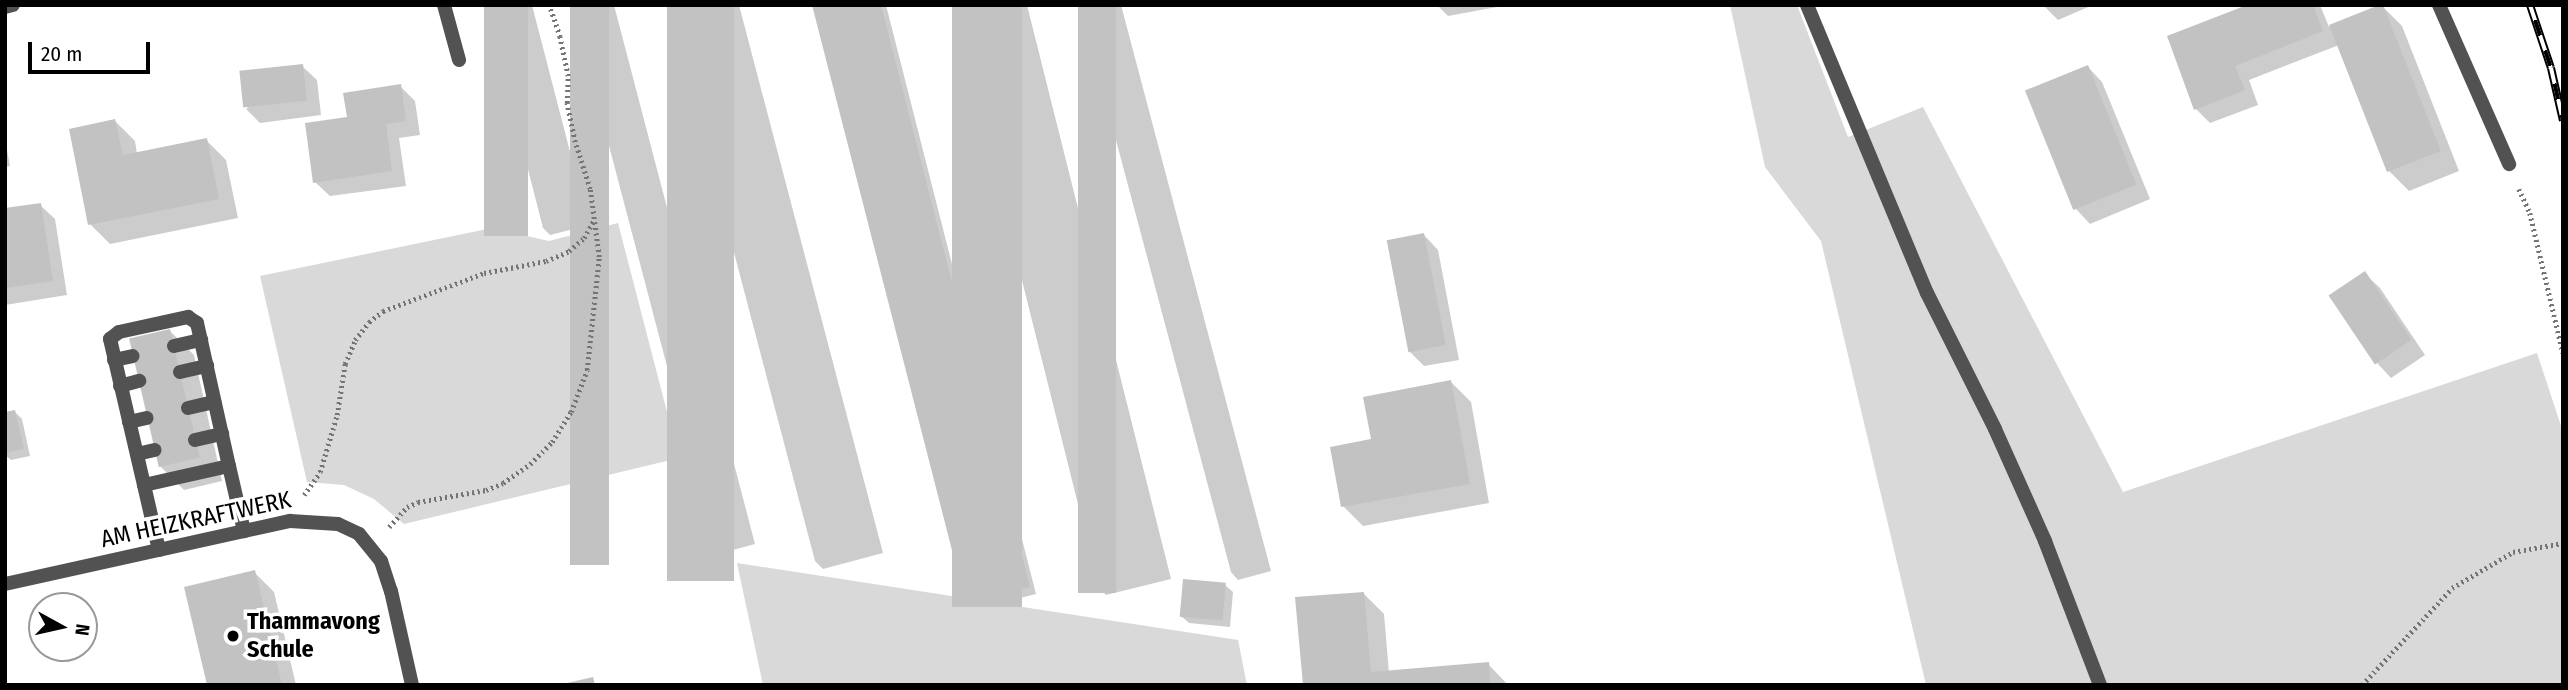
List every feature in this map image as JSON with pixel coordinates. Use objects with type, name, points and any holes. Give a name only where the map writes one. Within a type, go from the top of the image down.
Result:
[{"type":"street","points":[[5,7],[13,5]]},
{"type":"street","points":[[444,5],[459,60]]},
{"type":"street","points":[[1807,5],[1927,293],[1995,429],[2045,541],[2100,685]]},
{"type":"street","points":[[2439,5],[2509,164]]},
{"type":"street","points":[[159,550],[110,340],[113,335],[131,330],[193,317],[201,340],[244,531]]},
{"type":"street","points":[[174,346],[201,340]]},
{"type":"street","points":[[114,360],[133,355]]},
{"type":"street","points":[[180,372],[207,366]]},
{"type":"street","points":[[120,386],[139,382]]},
{"type":"street","points":[[188,408],[215,401]]},
{"type":"street","points":[[129,422],[147,418]]},
{"type":"street","points":[[195,440],[222,434]]},
{"type":"street","points":[[137,454],[155,450]]},
{"type":"street","points":[[144,485],[229,466]]},
{"type":"street","name":"AM HEIZKRAFTWERK","points":[[5,584],[290,521],[338,524],[359,534],[372,546]]},
{"type":"street","points":[[372,546],[381,561],[391,591],[412,685]]},
{"type":"path","points":[[372,546],[407,507],[418,502],[486,490],[503,483],[552,442],[571,412],[587,370],[598,257],[590,189],[567,103],[568,76],[560,37],[549,5]]},
{"type":"path","points":[[2509,164],[2530,213],[2563,353]]},
{"type":"path","points":[[290,521],[320,472],[337,415],[345,363],[355,340],[369,322],[383,311],[484,273],[546,261],[569,251],[584,237],[594,219]]},
{"type":"path","points":[[2362,685],[2452,588],[2513,552],[2563,543]]},
{"type":"shaded area","points":[[1730,5],[1797,5],[1848,137],[1923,107],[2123,492],[2537,353],[2563,432],[2563,685],[1926,685],[1821,241],[1765,167]]},
{"type":"shaded area","points":[[618,223],[679,458],[404,524],[374,499],[344,485],[307,482],[260,276],[492,228],[549,241]]},
{"type":"shaded area","points":[[737,563],[1238,640],[1247,685],[763,685]]},
{"type":"building","points":[[484,5],[528,5],[528,236],[484,236]]},
{"type":"building","points":[[570,5],[609,5],[609,565],[570,565]]},
{"type":"building","points":[[667,5],[734,5],[734,581],[667,581]]},
{"type":"building","points":[[812,5],[881,5],[1030,587],[995,596],[984,551],[954,558]]},
{"type":"building","points":[[952,5],[1022,5],[1022,607],[952,607]]},
{"type":"building","points":[[1078,5],[1116,5],[1116,593],[1078,593]]},
{"type":"building","points":[[2247,5],[2313,5],[2323,31],[2235,66],[2245,90],[2194,110],[2167,36]]},
{"type":"building","points":[[2383,5],[2441,151],[2387,172],[2329,25]]},
{"type":"building","points":[[303,64],[307,101],[243,107],[239,71]]},
{"type":"building","points":[[2088,65],[2136,185],[2073,210],[2025,90]]},
{"type":"building","points":[[401,84],[406,121],[386,124],[392,171],[313,183],[305,123],[347,117],[343,93]]},
{"type":"building","points":[[115,119],[123,155],[207,138],[219,199],[88,225],[69,129]]},
{"type":"building","points":[[41,203],[53,281],[5,288],[5,208]]},
{"type":"building","points":[[1424,233],[1446,345],[1408,352],[1387,240]]},
{"type":"building","points":[[2365,271],[2411,340],[2375,364],[2329,296]]},
{"type":"building","points":[[170,329],[200,458],[159,467],[129,338]]},
{"type":"building","points":[[1451,380],[1470,484],[1341,507],[1330,447],[1371,439],[1363,397]]},
{"type":"building","points":[[15,410],[24,449],[5,453],[5,412]]},
{"type":"building","name":"Thammavong Schule","points":[[255,570],[282,685],[207,685],[184,587]]},
{"type":"building","points":[[1183,579],[1226,583],[1223,621],[1180,617]]},
{"type":"building","points":[[1364,592],[1371,672],[1489,662],[1490,685],[1303,685],[1295,597]]},
{"type":"building","points":[[593,677],[595,685],[563,685],[563,684]]},
{"type":"railway","points":[[2530,5],[2551,68],[2563,121]]},
{"type":"place","name":"Thammavong Schule","points":[[233,636]]}]
